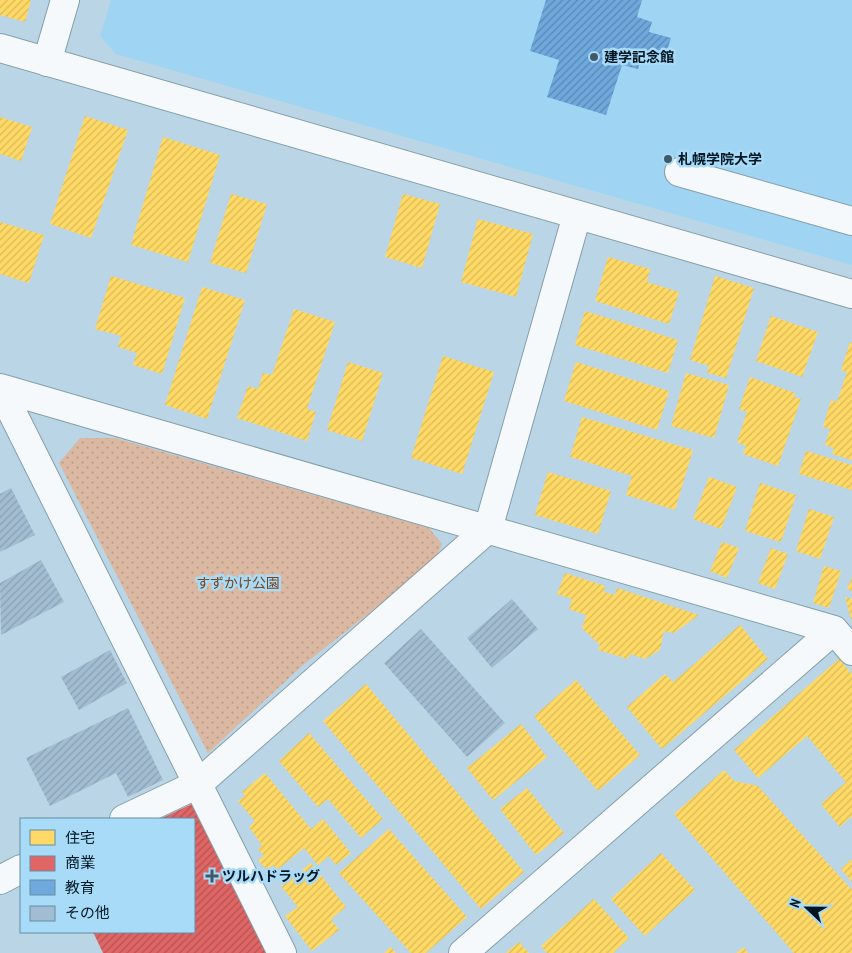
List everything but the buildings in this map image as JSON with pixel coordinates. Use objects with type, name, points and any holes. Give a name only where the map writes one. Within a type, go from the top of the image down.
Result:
[{"type":"street","points":[[47,62],[65,0]]},
{"type":"street","points":[[0,48],[852,294]]},
{"type":"street","points":[[679,172],[852,221]]},
{"type":"street","points":[[126,818],[198,784],[488,529],[577,215]]},
{"type":"street","points":[[0,388],[834,630],[852,651]]},
{"type":"street","points":[[0,388],[282,953]]},
{"type":"street","points":[[463,953],[834,630]]},
{"type":"street","points":[[0,880],[20,870]]},
{"type":"shaded area","name":"札幌学院大学","points":[[111,0],[852,0],[852,265],[116,54],[100,36]]},
{"type":"green space","name":"すずかけ公園","points":[[80,438],[115,438],[429,528],[442,544],[434,562],[302,666],[208,753],[59,463]]},
{"type":"place","name":"建学記念館","points":[[594,57]]},
{"type":"place","name":"札幌学院大学","points":[[668,159]]},
{"type":"place","name":"ツルハドラッグ","points":[[212,876]]}]
